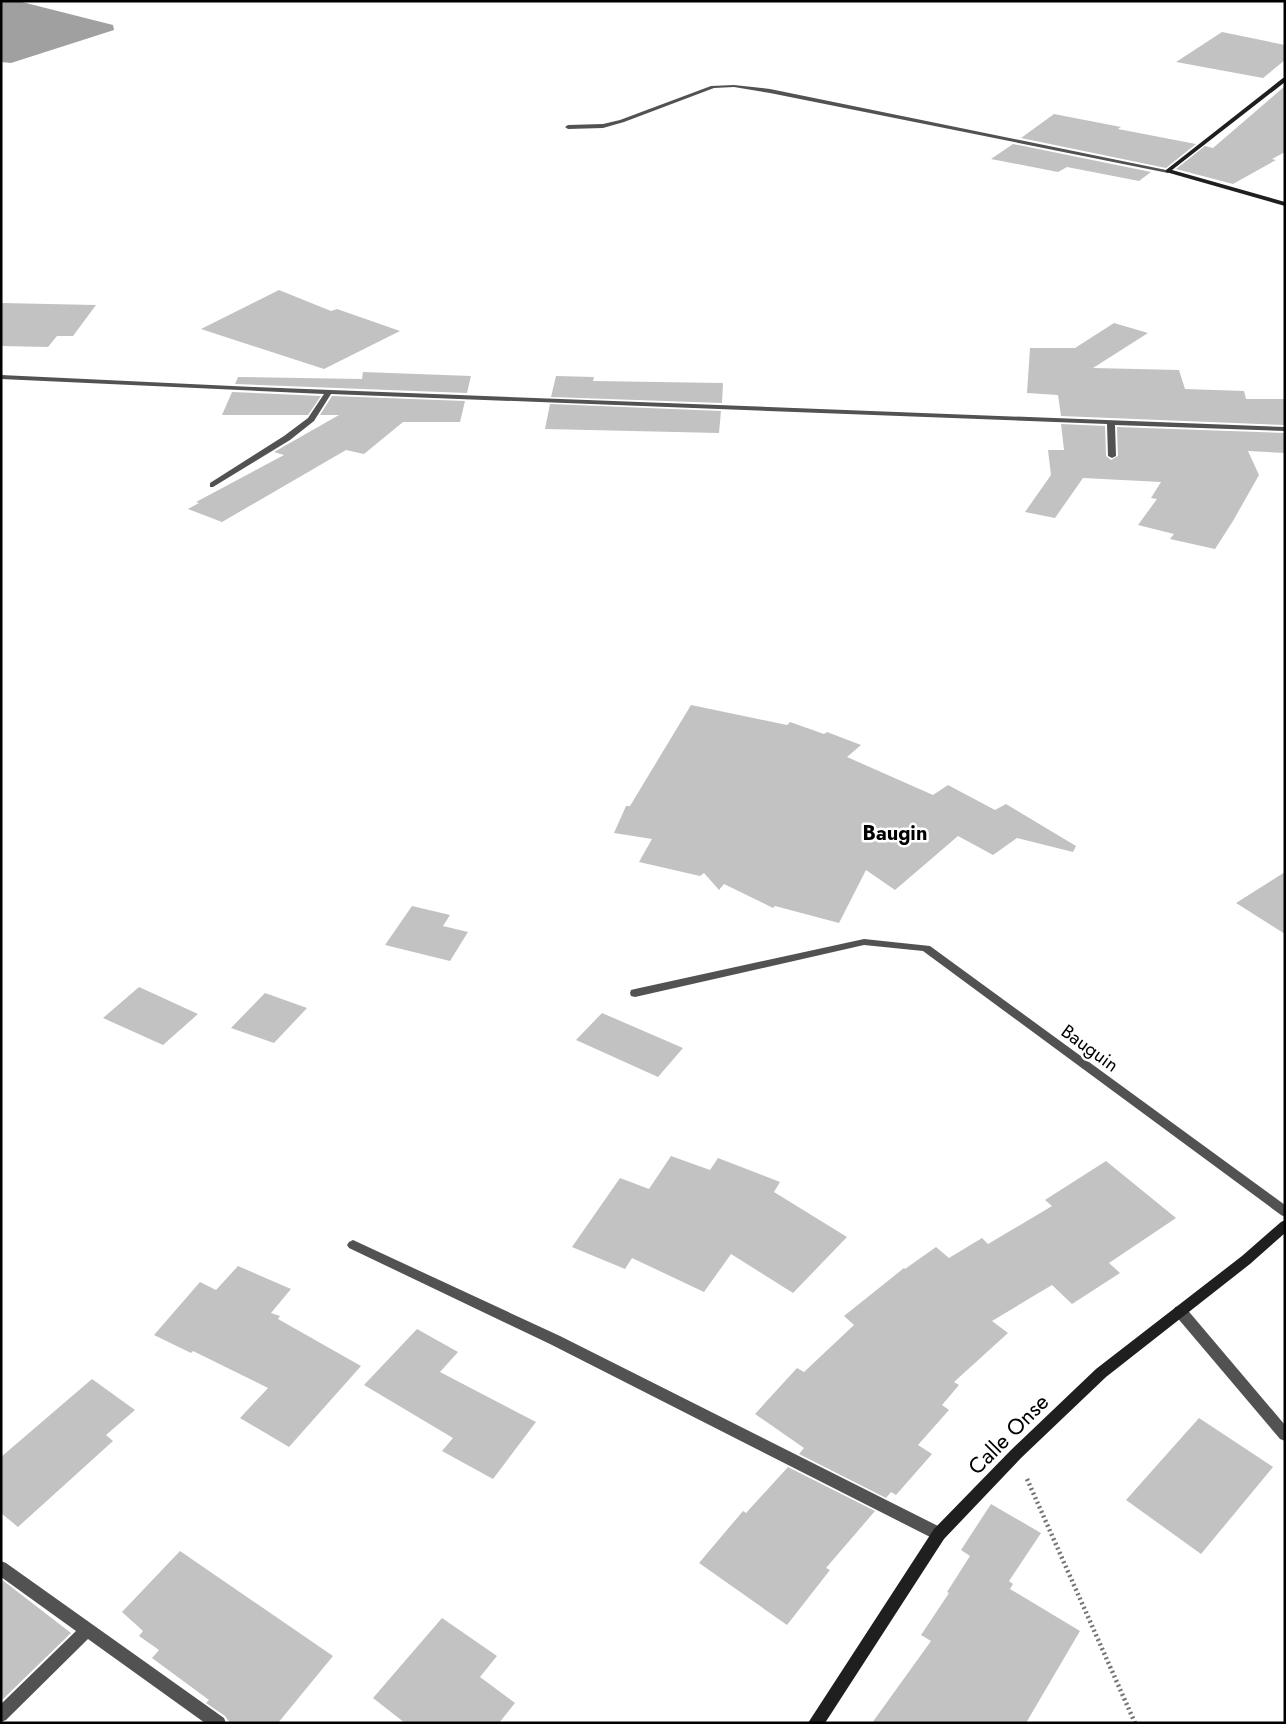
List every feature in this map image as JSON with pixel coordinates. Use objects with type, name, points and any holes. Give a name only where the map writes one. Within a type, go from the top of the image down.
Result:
[{"type":"street","points":[[1168,171],[1285,79]]},
{"type":"street","points":[[568,127],[603,126],[622,121],[713,87],[734,86],[770,91],[1168,171],[1285,204]]},
{"type":"street","points":[[1,377],[329,392],[1285,429]]},
{"type":"street","points":[[213,485],[287,438],[311,419],[329,392]]},
{"type":"street","points":[[1111,423],[1112,456]]},
{"type":"street","name":"Bauguin","points":[[635,993],[864,942],[926,948],[1285,1212]]},
{"type":"street","name":"Calle Onse","points":[[816,1723],[939,1534],[1016,1454],[1102,1373],[1246,1260],[1285,1225]]},
{"type":"street","points":[[353,1245],[555,1340],[939,1534]]},
{"type":"street","points":[[1180,1311],[1285,1435]]},
{"type":"street","points":[[1,1568],[218,1723]]},
{"type":"street","points":[[1,1716],[87,1630]]},
{"type":"path","points":[[1016,1454],[1135,1723]]},
{"type":"shaded area","points":[[5,1],[18,1],[113,25],[114,30],[11,63],[1,62],[1,3]]},
{"type":"building","points":[[1222,32],[1285,45],[1285,60],[1263,78],[1176,62]]},
{"type":"building","points":[[1285,86],[1285,152],[1272,159],[1276,160],[1233,184],[1176,169],[1205,146],[1213,148]]},
{"type":"building","points":[[1054,114],[1196,144],[1166,168],[1021,138]]},
{"type":"building","points":[[1013,144],[1151,172],[1139,181],[1067,167],[1058,172],[991,159]]},
{"type":"building","points":[[279,290],[331,311],[337,309],[400,331],[324,369],[201,329]]},
{"type":"building","points":[[1,303],[96,305],[73,336],[57,336],[48,347],[1,346]]},
{"type":"building","points":[[1114,323],[1148,333],[1093,368],[1179,370],[1185,389],[1244,391],[1246,399],[1285,399],[1285,425],[1061,416],[1058,395],[1027,393],[1030,348],[1075,348]]},
{"type":"building","points":[[363,372],[471,376],[467,393],[235,384],[238,377],[362,379]]},
{"type":"building","points":[[556,376],[594,377],[593,381],[723,383],[722,403],[551,397]]},
{"type":"building","points":[[232,392],[321,396],[308,415],[222,415]]},
{"type":"building","points":[[332,396],[465,401],[460,422],[403,422],[364,454],[346,450],[222,522],[188,509],[199,503],[196,502],[284,455],[274,452],[339,415],[320,415]]},
{"type":"building","points":[[550,404],[721,411],[719,433],[545,429]]},
{"type":"building","points":[[1061,424],[1105,426],[1106,456],[1111,460],[1118,456],[1117,427],[1285,433],[1285,453],[1248,451],[1259,475],[1215,549],[1170,539],[1174,534],[1138,525],[1157,499],[1151,498],[1161,482],[1083,478],[1055,518],[1025,512],[1051,475],[1048,450],[1064,450]]},
{"type":"building","points":[[691,705],[787,725],[790,722],[824,734],[827,732],[861,745],[847,757],[933,795],[948,785],[995,810],[1006,804],[1076,846],[1073,852],[1017,838],[993,855],[958,836],[895,890],[866,870],[839,923],[775,906],[773,908],[724,884],[719,890],[704,873],[700,876],[639,862],[652,839],[614,833],[626,806],[630,806]]},
{"type":"building","points":[[1285,872],[1285,934],[1236,903]]},
{"type":"building","points":[[412,906],[450,915],[443,926],[468,932],[450,961],[385,945]]},
{"type":"building","points":[[139,987],[198,1014],[163,1045],[103,1018]]},
{"type":"building","points":[[265,993],[307,1008],[274,1043],[231,1028]]},
{"type":"building","points":[[602,1013],[683,1048],[658,1077],[576,1040]]},
{"type":"building","points":[[671,1156],[710,1170],[718,1158],[780,1182],[774,1192],[847,1237],[793,1293],[731,1254],[704,1292],[632,1258],[625,1269],[572,1247],[620,1178],[649,1189]]},
{"type":"building","points":[[1106,1161],[1176,1218],[1109,1263],[1120,1273],[1072,1304],[1052,1285],[992,1321],[1008,1333],[954,1382],[959,1385],[942,1405],[949,1410],[918,1445],[932,1454],[896,1495],[891,1492],[886,1498],[799,1454],[804,1448],[755,1414],[797,1368],[804,1372],[854,1325],[844,1316],[904,1268],[936,1247],[949,1258],[982,1238],[988,1244],[1052,1206],[1045,1200]]},
{"type":"building","points":[[238,1266],[291,1289],[271,1313],[280,1316],[278,1319],[361,1366],[289,1447],[240,1418],[268,1388],[193,1351],[191,1353],[154,1335],[200,1282],[216,1290]]},
{"type":"building","points":[[417,1329],[458,1352],[440,1372],[536,1422],[493,1479],[442,1451],[453,1438],[364,1385]]},
{"type":"building","points":[[92,1379],[135,1410],[106,1435],[113,1441],[18,1527],[1,1513],[1,1457]]},
{"type":"building","points":[[1199,1418],[1273,1467],[1201,1554],[1126,1500]]},
{"type":"building","points":[[788,1467],[875,1511],[826,1568],[830,1570],[787,1625],[699,1563],[743,1511],[746,1513]]},
{"type":"building","points":[[991,1504],[1041,1533],[1009,1581],[1013,1584],[1010,1589],[1080,1631],[1026,1723],[872,1723],[931,1641],[921,1635],[949,1593],[947,1592],[970,1556],[961,1550]]},
{"type":"building","points":[[180,1551],[333,1656],[278,1723],[230,1723],[225,1716],[206,1703],[209,1700],[152,1658],[159,1650],[139,1636],[143,1631],[122,1612]]},
{"type":"building","points":[[1,1579],[71,1633],[1,1701]]},
{"type":"building","points":[[442,1618],[497,1656],[480,1677],[515,1703],[499,1723],[405,1723],[373,1698]]},
{"type":"district","name":"Baugin","points":[[895,833]]}]
